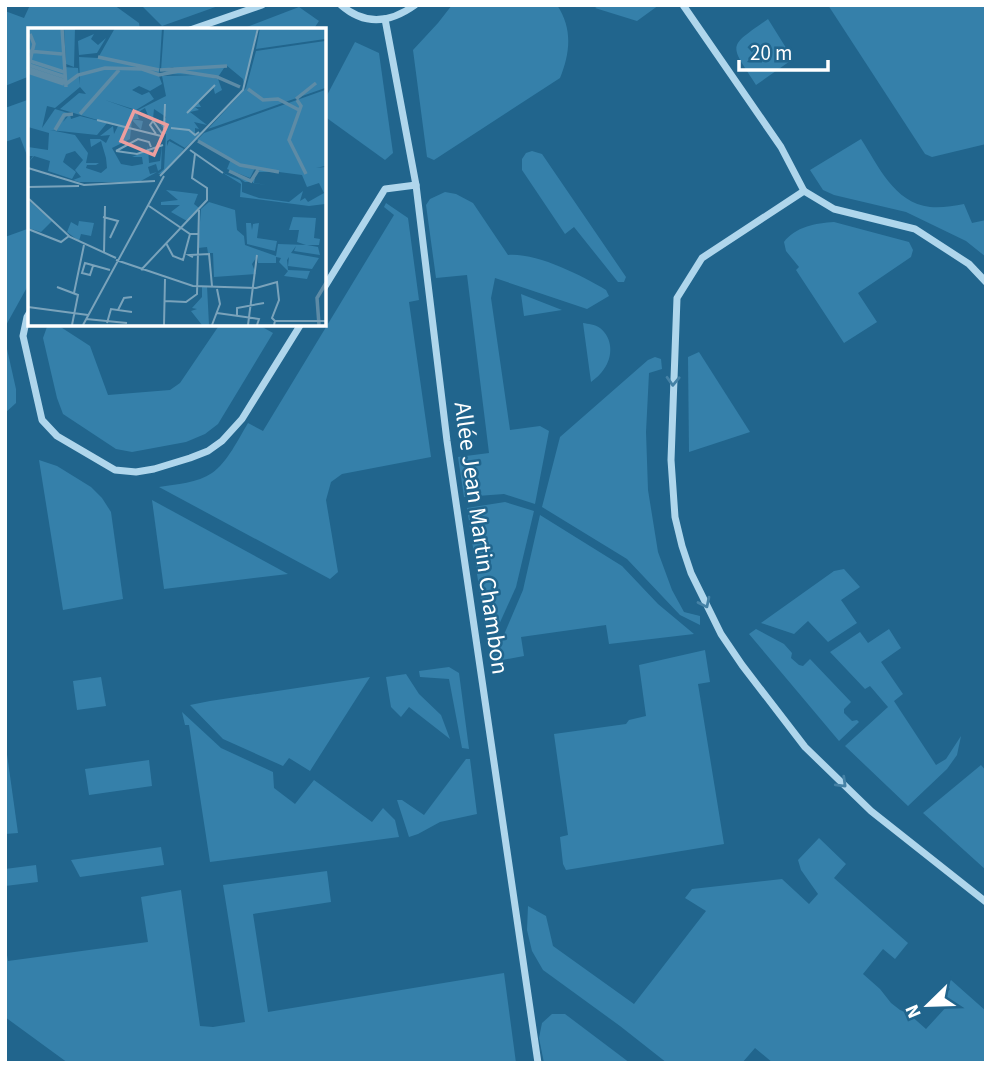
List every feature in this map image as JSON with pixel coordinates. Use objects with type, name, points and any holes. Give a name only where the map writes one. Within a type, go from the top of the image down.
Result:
[{"type":"street","points":[[196,28],[261,5]]},
{"type":"street","points":[[341,5],[349,12],[366,19],[385,19],[401,15],[415,5]]},
{"type":"street","points":[[685,7],[781,147],[804,191],[834,209],[915,229],[969,264],[986,282]]},
{"type":"street","name":"Allée Jean Martin Chambon","points":[[385,19],[416,185],[447,441],[538,1063]]},
{"type":"street","points":[[326,285],[385,189],[416,185]]},
{"type":"street","points":[[804,191],[702,258],[677,298],[671,460],[675,517],[682,546],[691,573],[721,635],[805,747],[871,811],[986,902]]},
{"type":"street","points":[[28,315],[23,336],[42,420],[57,436],[115,470],[136,472],[190,458],[208,451],[222,441],[242,419],[300,326]]},
{"type":"shaded area","points":[[30,5],[114,5],[139,23],[140,28],[28,28],[28,77],[5,86],[5,11],[24,18]]},
{"type":"shaded area","points":[[141,5],[221,5],[162,26]]},
{"type":"shaded area","points":[[452,5],[557,5],[566,23],[568,50],[560,78],[434,160],[427,157],[413,50]]},
{"type":"shaded area","points":[[600,5],[659,5],[637,21],[595,8]]},
{"type":"shaded area","points":[[828,5],[986,5],[986,144],[932,157],[925,154]]},
{"type":"shaded area","points":[[299,7],[319,21],[314,28],[244,28]]},
{"type":"shaded area","points":[[768,19],[793,59],[756,85],[736,47],[745,36]]},
{"type":"shaded area","points":[[355,42],[379,53],[393,153],[385,160],[326,117],[326,97]]},
{"type":"shaded area","points":[[28,100],[28,158],[20,137],[5,142],[5,108]]},
{"type":"shaded area","points":[[861,139],[888,181],[906,198],[930,207],[964,204],[972,223],[986,220],[986,257],[966,241],[906,212],[823,190],[810,170]]},
{"type":"shaded area","points":[[532,151],[542,154],[626,277],[624,282],[618,282],[574,227],[565,234],[522,170],[522,159],[526,153]]},
{"type":"shaded area","points":[[445,192],[456,194],[473,203],[508,255],[520,255],[558,266],[606,290],[609,296],[587,309],[495,278],[491,298],[510,430],[540,426],[549,431],[535,504],[504,494],[464,497],[458,457],[489,453],[467,275],[436,278],[426,205],[430,199]]},
{"type":"shaded area","points":[[386,203],[408,218],[419,300],[409,302],[431,457],[342,474],[331,482],[326,500],[338,572],[330,579],[159,487],[194,481],[212,473],[228,457],[248,423],[263,431],[394,215],[384,207]]},
{"type":"shaded area","points":[[834,222],[909,242],[913,250],[911,257],[858,293],[877,322],[844,343],[796,270],[799,267],[786,251],[784,242],[806,227]]},
{"type":"shaded area","points":[[28,229],[28,286],[5,327],[5,237]]},
{"type":"shaded area","points":[[521,294],[562,310],[524,316]]},
{"type":"shaded area","points":[[583,323],[600,328],[607,337],[610,348],[607,364],[591,382]]},
{"type":"shaded area","points":[[47,326],[59,326],[90,346],[108,395],[170,390],[180,383],[219,326],[261,326],[273,333],[218,424],[205,434],[186,442],[132,452],[116,449],[63,414],[43,338]]},
{"type":"shaded area","points":[[5,340],[16,389],[16,403],[5,413]]},
{"type":"shaded area","points":[[699,352],[750,432],[689,452],[688,357]]},
{"type":"shaded area","points":[[655,357],[661,359],[662,369],[649,373],[646,432],[648,490],[658,552],[672,590],[684,612],[700,616],[700,625],[680,615],[627,559],[542,507],[560,437],[648,360]]},
{"type":"shaded area","points":[[39,460],[57,466],[91,487],[111,512],[123,599],[63,610]]},
{"type":"shaded area","points":[[152,500],[288,574],[164,589]]},
{"type":"shaded area","points":[[505,502],[534,511],[516,587],[492,640],[487,640],[467,508]]},
{"type":"shaded area","points":[[540,515],[622,566],[658,604],[694,634],[609,644],[606,625],[521,637],[524,656],[491,662],[490,653],[497,651],[523,590]]},
{"type":"shaded area","points":[[844,569],[860,587],[841,600],[857,623],[828,642],[808,621],[794,634],[761,623],[834,571]]},
{"type":"shaded area","points":[[756,629],[784,644],[792,653],[791,658],[799,665],[803,666],[810,659],[851,702],[844,709],[844,713],[852,721],[859,722],[839,741],[749,634]]},
{"type":"shaded area","points":[[889,629],[901,648],[881,662],[903,694],[894,701],[936,765],[946,759],[961,736],[957,755],[947,769],[908,806],[845,746],[888,707],[870,686],[865,689],[830,652],[860,632],[868,643]]},
{"type":"shaded area","points":[[705,650],[710,682],[698,684],[724,844],[566,870],[560,837],[568,835],[554,734],[626,724],[629,720],[646,716],[639,665]]},
{"type":"shaded area","points":[[449,667],[459,673],[469,749],[462,748],[449,679],[420,677],[419,671]]},
{"type":"shaded area","points":[[406,674],[419,694],[441,715],[450,739],[409,707],[401,717],[391,707],[386,677]]},
{"type":"shaded area","points":[[101,677],[106,706],[77,710],[73,681]]},
{"type":"shaded area","points":[[370,677],[310,771],[289,758],[283,766],[223,739],[190,705],[210,701]]},
{"type":"shaded area","points":[[182,712],[221,748],[273,772],[274,788],[295,804],[314,780],[372,822],[383,808],[395,820],[399,837],[210,862],[189,725],[185,725]]},
{"type":"shaded area","points":[[5,740],[18,833],[5,834]]},
{"type":"shaded area","points":[[466,759],[470,759],[477,814],[440,822],[409,837],[397,800],[402,800],[424,815]]},
{"type":"shaded area","points":[[149,760],[152,786],[89,795],[85,769]]},
{"type":"shaded area","points":[[981,765],[986,771],[986,870],[923,813]]},
{"type":"shaded area","points":[[819,838],[846,864],[834,878],[908,943],[895,959],[883,949],[863,974],[891,1003],[926,1029],[948,1005],[940,999],[950,989],[946,985],[951,980],[986,1011],[986,1063],[773,1063],[755,1048],[742,1063],[667,1063],[543,970],[532,951],[527,930],[528,906],[546,916],[553,946],[634,1004],[706,911],[685,898],[692,889],[782,879],[809,904],[818,894],[801,870],[798,860]]},
{"type":"shaded area","points":[[161,847],[164,865],[80,877],[71,860]]},
{"type":"shaded area","points":[[36,865],[38,882],[5,886],[5,869]]},
{"type":"shaded area","points":[[327,871],[331,902],[253,914],[268,1012],[504,973],[516,1063],[68,1063],[5,1017],[5,943],[8,961],[148,942],[141,897],[181,890],[200,1026],[213,1027],[245,1022],[223,885]]},
{"type":"shaded area","points":[[552,1014],[565,1014],[630,1063],[544,1063],[539,1038],[542,1023]]}]
